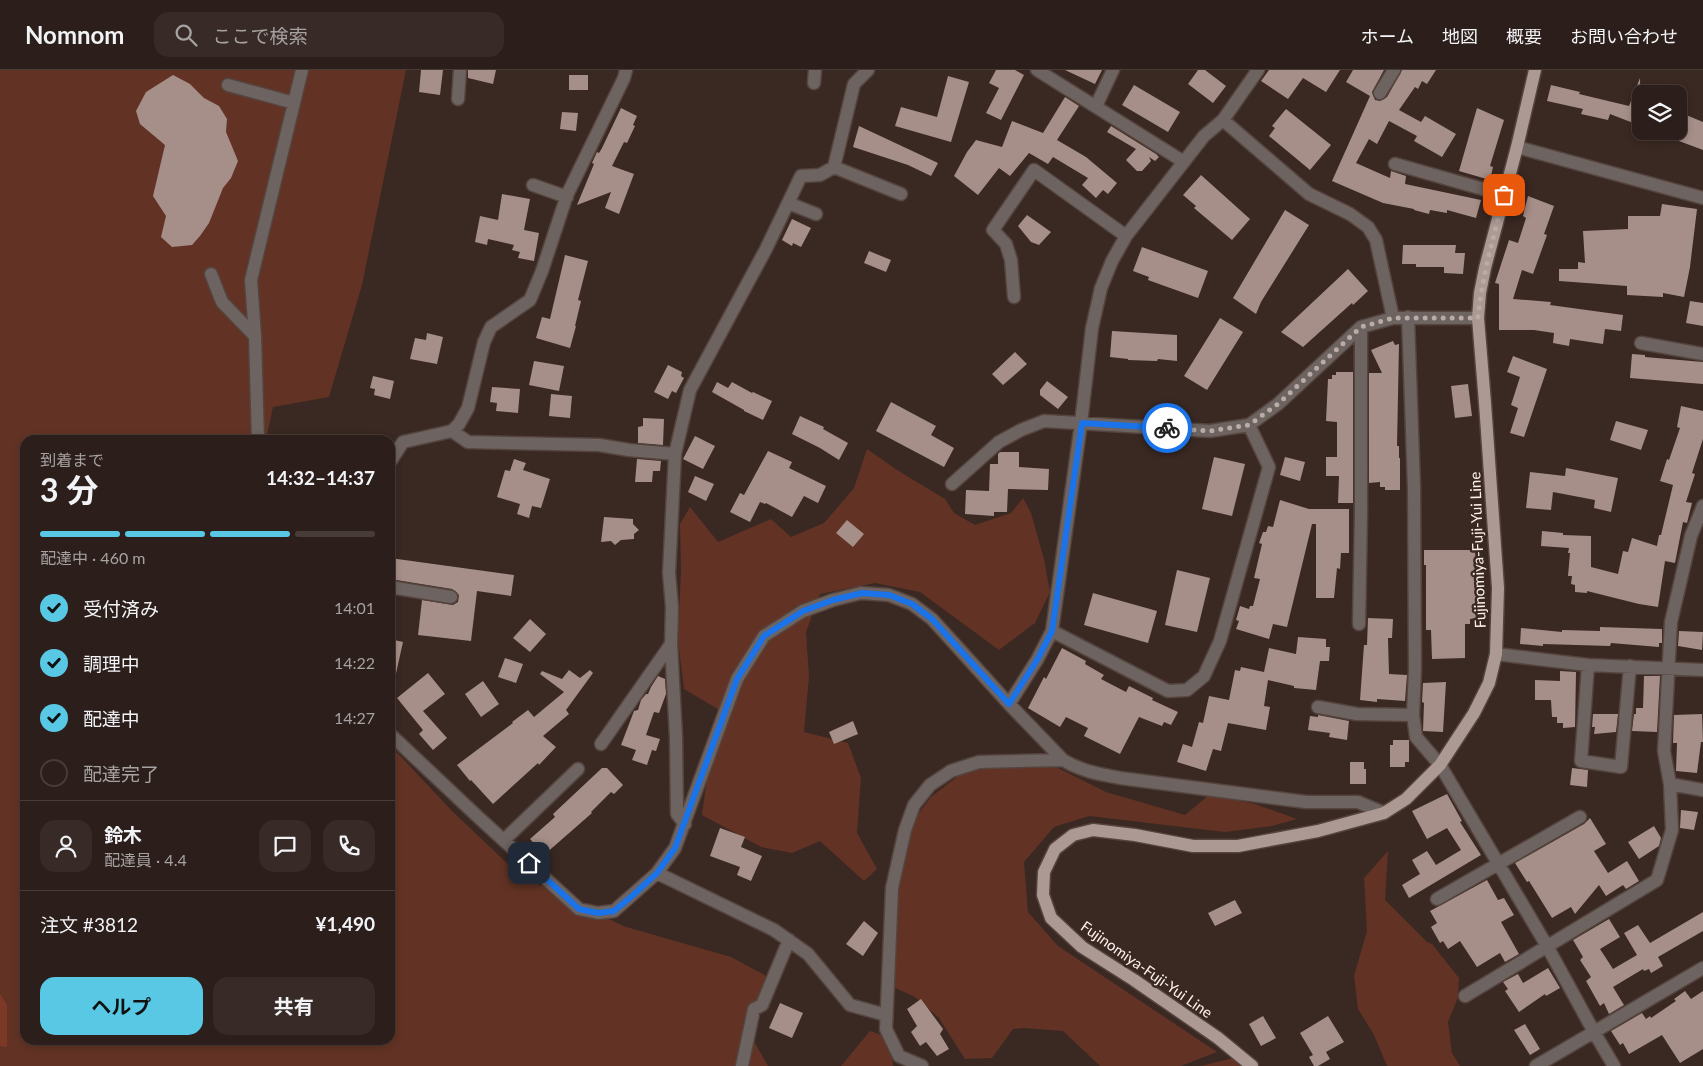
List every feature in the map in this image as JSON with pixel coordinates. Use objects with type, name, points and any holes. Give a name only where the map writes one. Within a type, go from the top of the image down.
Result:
[{"type":"main road","name":"Fujinomiya-Fuji-Yui Line","points":[[1252,1066],[1218,1038],[1082,947],[1050,918],[1043,896],[1044,872],[1055,849],[1073,835],[1093,830],[1134,835],[1193,846],[1238,846],[1318,831],[1384,813],[1406,799],[1440,765],[1474,713],[1489,683],[1496,654],[1498,588],[1478,318],[1480,292],[1535,70]]},
{"type":"street","points":[[258,435],[255,336],[251,280],[302,70]]},
{"type":"street","points":[[458,99],[460,70]]},
{"type":"street","points":[[395,455],[404,442],[452,431],[459,424],[468,408],[484,342],[491,327],[530,300],[542,271],[567,196],[624,78],[626,70]]},
{"type":"street","points":[[685,824],[677,814],[676,737],[671,644],[672,607],[669,572],[675,454],[690,390],[766,249],[801,176],[820,175],[834,167],[854,84],[868,70]]},
{"type":"street","points":[[1038,70],[1184,162]]},
{"type":"street","points":[[1096,106],[1113,70]]},
{"type":"street","points":[[1009,704],[1037,660],[1052,631],[1082,423],[1092,328],[1101,288],[1112,261],[1126,236],[1204,136],[1223,120],[1258,70]]},
{"type":"street","points":[[1380,93],[1394,70]]},
{"type":"street","points":[[228,85],[294,103]]},
{"type":"street","points":[[1223,120],[1309,194],[1350,214],[1368,227],[1376,240],[1393,318]]},
{"type":"street","points":[[1517,147],[1703,198]]},
{"type":"street","points":[[1395,164],[1504,195]]},
{"type":"street","points":[[834,167],[901,194]]},
{"type":"street","points":[[1014,297],[1011,260],[1006,244],[993,230],[1034,170],[1126,236]]},
{"type":"street","points":[[532,185],[567,196]]},
{"type":"street","points":[[788,203],[816,214]]},
{"type":"street","points":[[211,274],[222,302],[255,336]]},
{"type":"street","points":[[1408,317],[1414,497],[1415,669],[1413,715],[1416,737],[1440,765],[1548,946],[1614,1066]]},
{"type":"street","points":[[952,484],[999,442],[1044,421],[1210,431],[1249,425],[1278,404],[1361,327],[1393,318],[1478,318]]},
{"type":"street","points":[[1359,624],[1361,327]]},
{"type":"street","points":[[1641,343],[1703,354]]},
{"type":"street","points":[[1052,631],[1168,691],[1187,690],[1204,676],[1220,641],[1269,467],[1249,425]]},
{"type":"street","points":[[452,431],[468,442],[599,445],[675,454]]},
{"type":"street","points":[[1465,996],[1658,880],[1672,830],[1670,784],[1664,751],[1671,622],[1691,536],[1703,506]]},
{"type":"street","points":[[395,588],[451,597]]},
{"type":"street","points":[[395,739],[579,909],[598,913],[614,911],[657,873],[675,848],[737,679],[764,636],[803,611],[826,603],[862,593],[889,595],[912,604],[932,619],[1009,704],[1063,760],[1073,766],[1090,772],[1120,778],[1306,802],[1358,802],[1384,813]]},
{"type":"street","points":[[600,744],[671,644]]},
{"type":"street","points":[[1496,654],[1588,665],[1703,670]]},
{"type":"street","points":[[1588,665],[1581,761],[1621,768],[1630,666]]},
{"type":"street","points":[[1318,706],[1357,714],[1413,715]]},
{"type":"street","points":[[922,1066],[899,1056],[886,1029],[892,888],[905,830],[914,805],[930,785],[951,772],[979,762],[1063,760]]},
{"type":"street","points":[[504,840],[578,769]]},
{"type":"street","points":[[1670,784],[1703,790]]},
{"type":"street","points":[[1437,899],[1580,816]]},
{"type":"street","points":[[657,873],[774,930],[808,954],[850,1005],[886,1015]]},
{"type":"street","points":[[742,1066],[754,1009],[762,1005],[789,940]]},
{"type":"street","points":[[1536,1066],[1703,968]]},
{"type":"shaded area","points":[[0,70],[406,70],[362,285],[329,397],[273,407],[267,435],[20,435],[20,1045],[395,1045],[395,750],[452,811],[528,883],[526,878],[623,926],[731,957],[768,977],[747,1029],[768,1066],[0,1066]]},
{"type":"shaded area","points":[[867,449],[945,499],[954,513],[975,525],[1011,513],[1023,498],[1031,513],[1044,559],[1050,592],[1035,623],[999,650],[920,592],[875,583],[820,594],[806,632],[809,677],[804,732],[848,743],[861,778],[857,833],[877,869],[864,881],[820,841],[792,853],[761,847],[702,815],[707,778],[721,711],[684,689],[678,641],[681,571],[680,524],[690,507],[718,542],[771,519],[791,537],[824,523],[854,488]]},
{"type":"shaded area","points":[[1002,765],[1052,765],[1106,792],[1185,815],[1209,795],[1255,804],[1297,819],[1272,826],[1225,832],[1089,816],[1054,827],[1024,862],[1028,912],[1058,946],[1217,1052],[1181,1066],[1100,1066],[1063,1031],[1024,1028],[1013,1029],[992,1058],[965,1059],[939,1018],[915,997],[891,986],[893,927],[899,879],[910,825],[931,797],[962,773]]},
{"type":"shaded area","points":[[1388,851],[1385,900],[1427,942],[1432,944],[1459,978],[1458,997],[1448,1022],[1452,1053],[1460,1066],[1387,1066],[1374,1035],[1358,1009],[1354,976],[1367,931],[1364,878]]},
{"type":"shaded area","points":[[0,994],[7,1005],[7,1047],[0,1046]]},
{"type":"shaded area","points":[[870,1031],[890,1038],[893,1066],[841,1066]]},
{"type":"shaded area","points":[[1237,1057],[1250,1066],[1201,1066]]},
{"type":"building","points":[[421,70],[443,70],[440,95],[419,92]]},
{"type":"building","points":[[468,70],[496,70],[493,84],[468,78]]},
{"type":"building","points":[[996,70],[1015,70],[1024,75],[1001,120],[986,113],[999,88],[989,83]]},
{"type":"building","points":[[1065,70],[1102,70],[1095,84]]},
{"type":"building","points":[[1198,70],[1205,70],[1226,86],[1213,103],[1188,84]]},
{"type":"building","points":[[1269,70],[1340,70],[1326,92],[1303,78],[1288,99],[1261,81]]},
{"type":"building","points":[[1353,70],[1384,70],[1372,92],[1375,100],[1380,101],[1387,97],[1402,70],[1436,70],[1427,84],[1422,81],[1418,89],[1415,87],[1399,110],[1421,122],[1425,116],[1456,134],[1442,157],[1414,141],[1417,136],[1389,121],[1377,144],[1369,139],[1356,163],[1390,178],[1391,171],[1406,176],[1405,184],[1481,200],[1476,218],[1447,210],[1447,213],[1430,210],[1429,214],[1383,203],[1332,181],[1370,96],[1346,82]]},
{"type":"building","points":[[173,75],[190,84],[204,98],[219,106],[227,119],[226,132],[238,161],[231,178],[223,188],[209,223],[200,236],[192,245],[172,247],[161,237],[166,216],[153,196],[165,145],[140,124],[136,111],[146,92]]},
{"type":"building","points":[[569,75],[588,75],[588,90],[569,90]]},
{"type":"building","points":[[948,76],[969,82],[951,142],[895,126],[901,107],[937,117]]},
{"type":"building","points":[[1134,85],[1180,112],[1168,132],[1122,105]]},
{"type":"building","points":[[1551,85],[1629,106],[1632,98],[1632,123],[1610,114],[1608,120],[1581,114],[1583,109],[1547,101]]},
{"type":"building","points":[[1065,97],[1079,106],[1057,140],[1086,157],[1117,183],[1108,194],[1103,190],[1096,198],[1082,185],[1088,178],[1053,157],[1048,164],[1029,153],[1010,176],[999,168],[978,195],[954,176],[976,140],[1002,147],[1012,121],[1043,133]]},
{"type":"building","points":[[621,108],[637,116],[633,125],[635,126],[627,143],[624,142],[612,166],[634,174],[619,214],[605,208],[611,192],[577,205],[594,164],[592,163],[597,152],[599,153],[602,148]]},
{"type":"building","points":[[1477,108],[1504,120],[1490,166],[1493,167],[1490,180],[1459,171]]},
{"type":"building","points":[[1286,109],[1331,145],[1310,170],[1269,136],[1275,128],[1272,126]]},
{"type":"building","points":[[562,112],[578,113],[576,131],[560,129]]},
{"type":"building","points":[[1687,115],[1703,122],[1703,150],[1679,141],[1687,140]]},
{"type":"building","points":[[859,126],[938,163],[931,176],[908,165],[853,147]]},
{"type":"building","points":[[1111,126],[1159,157],[1155,161],[1149,157],[1151,161],[1142,171],[1137,171],[1126,160],[1136,149],[1107,132]]},
{"type":"building","points":[[1201,175],[1250,219],[1232,240],[1194,208],[1196,206],[1183,195]]},
{"type":"building","points":[[502,194],[530,199],[524,230],[539,233],[534,261],[518,258],[520,252],[512,250],[514,245],[488,239],[487,245],[475,242],[480,216],[498,220]]},
{"type":"building","points":[[1528,196],[1554,206],[1544,234],[1547,235],[1533,274],[1522,270],[1513,299],[1551,302],[1550,305],[1623,315],[1621,331],[1605,329],[1603,344],[1570,339],[1569,346],[1553,343],[1554,333],[1534,330],[1499,330],[1499,284],[1495,283],[1509,240],[1518,243],[1526,218],[1523,216]]},
{"type":"building","points":[[1662,204],[1697,209],[1690,267],[1684,297],[1663,293],[1663,297],[1627,295],[1627,286],[1559,281],[1559,269],[1578,269],[1578,262],[1585,263],[1583,231],[1628,229],[1628,216],[1660,216]]},
{"type":"building","points":[[1285,210],[1309,225],[1261,302],[1256,314],[1233,298]]},
{"type":"building","points":[[1027,215],[1051,232],[1039,245],[1031,242],[1018,226]]},
{"type":"building","points":[[792,219],[811,228],[801,247],[793,243],[792,246],[782,240]]},
{"type":"building","points":[[1403,245],[1456,245],[1455,253],[1465,253],[1463,274],[1444,273],[1444,267],[1416,267],[1416,264],[1402,264]]},
{"type":"building","points":[[1142,247],[1208,271],[1198,298],[1148,280],[1149,277],[1133,271]]},
{"type":"building","points":[[869,251],[891,260],[886,272],[864,263]]},
{"type":"building","points":[[565,255],[588,261],[578,300],[581,301],[570,348],[536,338],[542,317],[550,319]]},
{"type":"building","points":[[1348,269],[1368,291],[1303,347],[1281,332]]},
{"type":"building","points":[[1690,301],[1703,303],[1703,326],[1686,323]]},
{"type":"building","points":[[1220,318],[1243,332],[1207,390],[1184,376]]},
{"type":"building","points":[[1112,331],[1177,335],[1177,361],[1158,359],[1157,361],[1128,360],[1110,357]]},
{"type":"building","points":[[427,333],[443,337],[437,364],[410,359],[415,338],[426,340]]},
{"type":"building","points":[[1393,341],[1395,345],[1399,344],[1397,446],[1399,446],[1400,458],[1400,490],[1385,490],[1385,487],[1380,487],[1380,482],[1369,483],[1369,373],[1382,373],[1371,350]]},
{"type":"building","points":[[1015,352],[1027,364],[1003,385],[992,374]]},
{"type":"building","points":[[1632,354],[1645,355],[1645,357],[1703,362],[1703,384],[1630,378]]},
{"type":"building","points":[[1513,356],[1547,369],[1524,437],[1510,433],[1518,408],[1511,405],[1520,377],[1507,372]]},
{"type":"building","points":[[534,361],[564,366],[559,391],[529,385]]},
{"type":"building","points":[[668,365],[682,372],[681,376],[684,378],[676,393],[672,391],[668,399],[654,392]]},
{"type":"building","points":[[1336,372],[1353,372],[1353,503],[1338,503],[1339,476],[1326,476],[1326,457],[1337,457],[1337,422],[1326,421],[1328,379],[1332,379],[1332,375],[1336,375]]},
{"type":"building","points":[[373,376],[394,381],[390,399],[374,395],[375,389],[370,388]]},
{"type":"building","points":[[1047,381],[1068,397],[1058,409],[1040,395],[1040,390]]},
{"type":"building","points":[[717,382],[728,388],[732,382],[772,401],[763,420],[712,392]]},
{"type":"building","points":[[1468,384],[1472,416],[1455,418],[1451,386]]},
{"type":"building","points":[[492,387],[520,389],[518,413],[496,411],[497,403],[490,402]]},
{"type":"building","points":[[551,394],[572,396],[570,418],[549,416]]},
{"type":"building","points":[[891,402],[936,426],[931,435],[954,448],[944,467],[876,431]]},
{"type":"building","points":[[1681,406],[1703,411],[1703,439],[1692,473],[1695,474],[1686,502],[1692,503],[1687,523],[1683,522],[1675,563],[1665,561],[1658,607],[1587,591],[1587,593],[1575,592],[1575,585],[1571,584],[1572,576],[1568,576],[1569,548],[1541,546],[1542,531],[1563,533],[1563,535],[1591,536],[1591,567],[1618,574],[1623,551],[1628,552],[1632,538],[1657,546],[1673,485],[1660,481],[1680,428],[1677,427]]},
{"type":"building","points":[[800,416],[824,427],[823,429],[848,443],[839,460],[792,434]]},
{"type":"building","points":[[643,418],[664,419],[663,445],[638,443],[638,427],[643,426]]},
{"type":"building","points":[[1616,421],[1648,430],[1641,450],[1610,440]]},
{"type":"building","points":[[695,436],[715,446],[703,469],[683,459]]},
{"type":"building","points":[[768,451],[792,462],[789,468],[826,486],[818,503],[804,496],[792,517],[766,503],[760,502],[750,522],[730,512],[740,493],[744,495]]},
{"type":"building","points":[[1000,452],[1019,452],[1019,467],[1049,469],[1048,490],[1008,489],[1007,512],[994,512],[994,516],[965,514],[966,490],[989,491],[990,464],[998,464],[998,454]]},
{"type":"building","points":[[1214,457],[1245,464],[1232,516],[1202,509]]},
{"type":"building","points":[[1285,457],[1305,462],[1300,481],[1280,475]]},
{"type":"building","points":[[514,459],[526,463],[523,470],[550,479],[541,508],[532,506],[529,518],[517,514],[520,504],[497,497],[505,470],[510,471]]},
{"type":"building","points":[[637,459],[661,461],[660,471],[653,471],[652,482],[635,482]]},
{"type":"building","points":[[1566,468],[1618,478],[1611,512],[1594,508],[1595,500],[1553,492],[1551,510],[1526,508],[1530,472],[1565,476]]},
{"type":"building","points":[[695,476],[714,484],[706,501],[688,492]]},
{"type":"building","points":[[1280,500],[1309,509],[1349,509],[1349,553],[1341,553],[1340,569],[1337,568],[1334,598],[1316,598],[1316,524],[1312,524],[1287,627],[1273,624],[1269,639],[1236,629],[1239,621],[1236,620],[1240,606],[1249,609],[1250,606],[1253,606],[1260,579],[1254,578],[1262,544],[1259,543],[1263,532],[1266,532],[1268,526],[1273,527]]},
{"type":"building","points":[[604,517],[633,519],[633,524],[639,530],[634,534],[634,539],[621,540],[615,545],[611,541],[601,542]]},
{"type":"building","points":[[847,520],[864,534],[853,547],[836,533]]},
{"type":"building","points":[[1424,550],[1475,550],[1478,587],[1475,588],[1478,618],[1470,619],[1470,624],[1465,624],[1465,658],[1432,659],[1431,630],[1426,630],[1426,565],[1424,565]]},
{"type":"building","points":[[395,559],[514,575],[511,596],[477,591],[471,641],[418,635],[422,600],[453,605],[458,602],[459,595],[452,589],[395,580]]},
{"type":"building","points":[[1177,570],[1210,578],[1197,632],[1165,625]]},
{"type":"building","points":[[1093,593],[1157,611],[1148,643],[1084,625]]},
{"type":"building","points":[[1368,618],[1393,619],[1392,638],[1388,638],[1389,674],[1407,675],[1405,701],[1377,699],[1377,702],[1360,700],[1364,645],[1367,645]]},
{"type":"building","points":[[530,619],[546,634],[530,652],[513,638]]},
{"type":"building","points":[[1600,627],[1662,629],[1662,643],[1659,643],[1659,647],[1611,643],[1610,646],[1520,644],[1521,628],[1562,632],[1562,630],[1600,631]]},
{"type":"building","points":[[1679,631],[1703,632],[1702,650],[1678,646]]},
{"type":"building","points":[[1298,637],[1326,639],[1326,647],[1330,647],[1329,661],[1320,661],[1316,690],[1294,688],[1294,686],[1268,680],[1264,706],[1270,707],[1266,730],[1228,723],[1221,751],[1213,749],[1206,771],[1177,762],[1183,744],[1192,747],[1199,722],[1203,723],[1209,696],[1229,700],[1235,670],[1240,671],[1241,667],[1264,672],[1269,648],[1296,654]]},
{"type":"building","points":[[395,640],[403,642],[395,678]]},
{"type":"building","points":[[1062,648],[1086,661],[1085,664],[1104,675],[1101,679],[1126,692],[1129,686],[1153,698],[1152,700],[1178,712],[1171,725],[1164,722],[1162,726],[1139,717],[1120,754],[1084,736],[1088,728],[1066,717],[1060,727],[1028,708]]},
{"type":"building","points":[[505,658],[523,664],[516,683],[498,677]]},
{"type":"building","points":[[569,670],[580,678],[590,670],[593,673],[566,710],[569,714],[543,736],[556,747],[539,765],[538,763],[493,804],[457,765],[528,710],[534,717],[564,692],[540,674],[542,671],[562,679]]},
{"type":"building","points":[[1560,671],[1576,672],[1575,727],[1563,728],[1563,723],[1557,723],[1557,717],[1552,717],[1551,700],[1535,700],[1535,680],[1560,681]]},
{"type":"building","points":[[428,673],[445,694],[423,711],[447,738],[433,750],[419,734],[423,730],[397,698]]},
{"type":"building","points":[[658,676],[665,679],[666,694],[659,713],[654,712],[646,735],[660,739],[656,751],[652,750],[647,765],[632,760],[636,750],[621,745],[634,711],[638,710],[641,700],[648,694]]},
{"type":"building","points":[[1644,676],[1660,676],[1657,732],[1632,731],[1636,708],[1643,708]]},
{"type":"building","points":[[483,681],[499,704],[481,717],[465,694]]},
{"type":"building","points":[[1446,682],[1443,732],[1423,731],[1423,683]]},
{"type":"building","points":[[1593,714],[1618,714],[1616,732],[1594,734],[1595,727],[1592,727]]},
{"type":"building","points":[[1702,714],[1703,742],[1701,742],[1697,773],[1676,771],[1677,743],[1673,743],[1674,715]]},
{"type":"building","points":[[1318,715],[1349,721],[1347,740],[1329,737],[1330,733],[1308,730],[1310,716],[1318,717]]},
{"type":"building","points":[[853,721],[858,734],[834,744],[829,732]]},
{"type":"building","points":[[1393,740],[1409,740],[1409,762],[1405,762],[1405,767],[1390,767],[1390,745],[1393,745]]},
{"type":"building","points":[[1350,762],[1364,762],[1366,784],[1350,784]]},
{"type":"building","points":[[602,768],[607,768],[623,785],[614,794],[611,792],[592,813],[544,855],[530,839],[555,817],[553,814]]},
{"type":"building","points":[[1572,768],[1588,770],[1587,787],[1570,785]]},
{"type":"building","points":[[1447,794],[1462,821],[1460,822],[1481,855],[1409,898],[1402,885],[1420,874],[1412,860],[1427,851],[1436,865],[1461,850],[1447,828],[1427,839],[1412,811]]},
{"type":"building","points":[[1681,810],[1698,812],[1694,830],[1680,828]]},
{"type":"building","points":[[1590,818],[1606,844],[1594,851],[1608,873],[1627,861],[1639,881],[1626,889],[1623,885],[1606,896],[1599,885],[1575,914],[1571,907],[1552,918],[1529,881],[1527,882],[1515,863],[1584,824]]},
{"type":"building","points":[[1654,826],[1661,838],[1659,846],[1639,859],[1628,842]]},
{"type":"building","points":[[720,828],[745,837],[741,847],[762,856],[751,881],[737,875],[740,867],[710,856]]},
{"type":"building","points":[[1487,880],[1498,900],[1504,898],[1514,915],[1501,922],[1519,954],[1505,962],[1500,953],[1477,967],[1460,941],[1448,949],[1443,941],[1440,943],[1431,927],[1437,923],[1430,911]]},
{"type":"building","points":[[1235,900],[1242,913],[1215,926],[1208,913]]},
{"type":"building","points":[[1703,912],[1703,931],[1658,957],[1663,966],[1651,973],[1649,969],[1644,971],[1643,969],[1613,987],[1624,1005],[1609,1014],[1604,1003],[1600,1006],[1586,981],[1591,977],[1580,960],[1583,957],[1573,940],[1609,919],[1620,937],[1600,949],[1613,969],[1637,955],[1624,933],[1638,925],[1650,943]]},
{"type":"building","points":[[864,921],[878,933],[863,956],[846,944]]},
{"type":"building","points":[[1548,968],[1560,988],[1546,996],[1545,994],[1519,1012],[1505,991],[1508,989],[1503,982],[1518,974],[1523,983]]},
{"type":"building","points":[[1685,991],[1691,999],[1703,991],[1703,1049],[1680,1063],[1662,1035],[1629,1054],[1623,1043],[1620,1045],[1611,1031],[1642,1013],[1646,1019],[1650,1016],[1651,1018],[1676,1001],[1674,999]]},
{"type":"building","points":[[921,999],[943,1029],[940,1034],[949,1049],[937,1056],[926,1042],[920,1046],[911,1032],[917,1026],[907,1009]]},
{"type":"building","points":[[780,1003],[803,1013],[792,1038],[769,1028]]},
{"type":"building","points":[[1263,1016],[1276,1038],[1261,1046],[1249,1024]]},
{"type":"building","points":[[1328,1016],[1344,1042],[1326,1052],[1330,1059],[1318,1066],[1314,1066],[1309,1057],[1313,1055],[1300,1033]]},
{"type":"building","points":[[1525,1024],[1540,1049],[1530,1055],[1514,1030]]},
{"type":"way so far","points":[[1167,428],[1210,431],[1249,425],[1278,404],[1361,327],[1393,318],[1478,318],[1480,292],[1485,268],[1504,195]]},
{"type":"route","points":[[529,863],[579,909],[598,913],[614,911],[632,896],[657,873],[675,848],[737,679],[764,636],[803,611],[833,600],[862,593],[889,595],[912,604],[932,619],[1009,704],[1037,660],[1052,631],[1082,423],[1167,428]]}]
